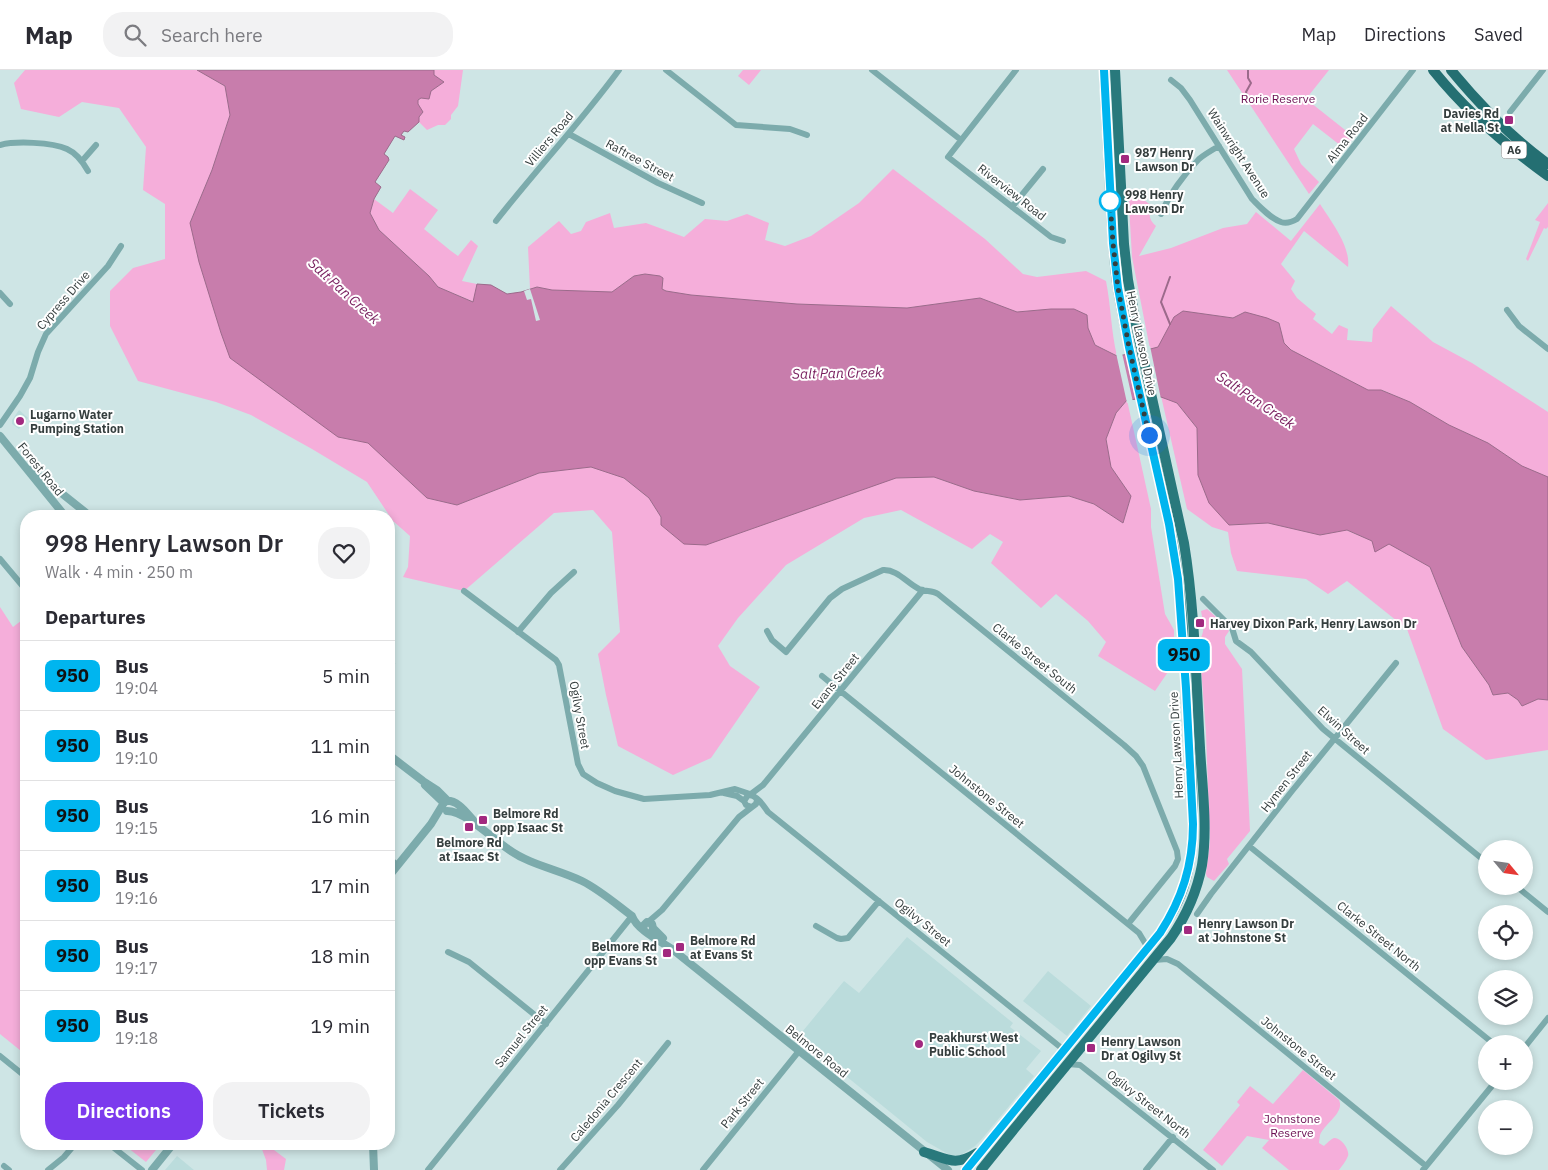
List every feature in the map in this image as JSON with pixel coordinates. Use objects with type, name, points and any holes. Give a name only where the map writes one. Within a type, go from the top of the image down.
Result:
[{"type":"highway","name":"A6","points":[[1433,70],[1475,117],[1548,176]]},
{"type":"highway","name":"A6","points":[[1451,70],[1508,131],[1548,164]]},
{"type":"main road","name":"Henry Lawson Drive","points":[[982,1170],[1171,938],[1188,909],[1197,886],[1203,858],[1204,816],[1188,573],[1127,333],[1118,288],[1113,243],[1104,70]]},
{"type":"main road","name":"Henry Lawson Drive","points":[[966,1170],[1158,936],[1173,912],[1182,892],[1192,848],[1193,816],[1183,637],[1170,504],[1128,280],[1124,244],[1115,70]]},
{"type":"main road","points":[[990,1170],[1010,1134]]},
{"type":"main road","points":[[924,1152],[945,1160],[959,1161],[981,1150]]},
{"type":"street","name":"Villiers Road","points":[[496,222],[619,70]]},
{"type":"street","points":[[666,70],[736,125],[790,129],[807,135]]},
{"type":"street","points":[[872,70],[961,140],[1016,70]]},
{"type":"street","name":"Alma Road","points":[[1297,219],[1413,70]]},
{"type":"street","points":[[1510,112],[1543,70]]},
{"type":"street","name":"Wainwright Avenue","points":[[1171,80],[1181,88],[1190,100],[1252,198],[1260,207],[1281,222],[1290,222],[1297,219]]},
{"type":"street","name":"Raftree Street","points":[[569,134],[658,183],[702,203]]},
{"type":"street","name":"Riverview Road","points":[[961,140],[948,157],[1051,237],[1063,241]]},
{"type":"street","points":[[0,145],[22,142],[68,149],[82,161],[88,171]]},
{"type":"street","points":[[82,161],[96,145]]},
{"type":"street","points":[[1161,214],[1170,196],[1200,159],[1219,146]]},
{"type":"street","points":[[1012,207],[1043,169]]},
{"type":"street","name":"Cypress Drive","points":[[0,425],[30,378],[46,334],[108,266],[121,246]]},
{"type":"street","points":[[0,293],[10,304]]},
{"type":"street","points":[[1507,310],[1520,326],[1548,349]]},
{"type":"street","name":"Forest Road","points":[[0,436],[60,510]]},
{"type":"street","points":[[25,468],[45,480],[82,510]]},
{"type":"street","points":[[0,559],[20,583]]},
{"type":"street","name":"Clarke Street South","points":[[767,631],[772,640],[786,652],[834,594],[883,570],[894,572],[912,585],[938,594],[1124,745],[1140,761],[1177,851],[1178,859],[1171,871],[1128,924]]},
{"type":"street","points":[[518,632],[550,592],[574,572]]},
{"type":"street","name":"Evans Street","points":[[750,794],[763,785],[923,590]]},
{"type":"street","name":"Ogilvy Street","points":[[464,591],[556,660],[560,665],[576,757],[580,770],[587,777],[615,791],[644,799],[723,792],[736,789],[750,794]]},
{"type":"street","name":"Elwin Street","points":[[1203,599],[1232,628],[1236,641],[1251,652],[1334,739],[1478,856]]},
{"type":"street","name":"Hymen Street","points":[[1197,914],[1396,663]]},
{"type":"street","name":"Johnstone Street","points":[[822,676],[1139,933],[1148,948]]},
{"type":"street","name":"Belmore Road","points":[[395,760],[423,781],[426,788],[447,805],[515,854],[530,862],[586,883],[649,927],[672,949],[948,1170]]},
{"type":"street","name":"Evans Street","points":[[757,800],[763,785]]},
{"type":"street","name":"Ogilvy Street","points":[[723,792],[736,796],[744,802]]},
{"type":"street","points":[[649,927],[739,817],[756,804],[756,796],[750,794],[746,796],[739,817]]},
{"type":"street","name":"Ogilvy Street","points":[[757,800],[768,812],[1064,1050]]},
{"type":"street","points":[[744,802],[748,806],[753,807]]},
{"type":"street","points":[[395,869],[447,805]]},
{"type":"street","name":"Ogilvy Street","points":[[753,807],[768,812]]},
{"type":"street","name":"Clarke Street North","points":[[1249,846],[1483,1035]]},
{"type":"street","points":[[1527,895],[1548,912]]},
{"type":"street","points":[[816,926],[837,938],[848,938],[879,902]]},
{"type":"street","name":"Samuel Street","points":[[428,1170],[632,916]]},
{"type":"street","points":[[1139,933],[1148,936],[1158,936]]},
{"type":"street","points":[[448,952],[469,962],[546,1024]]},
{"type":"street","name":"Johnstone Street","points":[[1154,960],[1167,959],[1178,964],[1425,1168]]},
{"type":"street","points":[[1533,1037],[1548,1018]]},
{"type":"street","name":"Caledonia Crescent","points":[[560,1170],[618,1105],[668,1043]]},
{"type":"street","name":"Park Street","points":[[703,1170],[799,1051]]},
{"type":"street","points":[[0,1056],[20,1072]]},
{"type":"street","name":"Ogilvy Street North","points":[[1068,1064],[1080,1065],[1096,1078],[1103,1081],[1213,1170]]},
{"type":"street","points":[[1425,1168],[1489,1090]]},
{"type":"street","points":[[1146,1170],[1173,1137]]},
{"type":"street","points":[[48,1170],[70,1150]]},
{"type":"street","points":[[117,1150],[142,1170]]},
{"type":"street","points":[[152,1170],[168,1150]]},
{"type":"street","points":[[373,1150],[374,1170]]},
{"type":"shaded area","points":[[19,410],[28,418],[19,429],[12,424],[12,420]]},
{"type":"shaded area","name":"Peakhurst West Public School","points":[[907,937],[1013,1023],[1010,1027],[1041,1051],[1026,1069],[1034,1076],[981,1140],[961,1155],[948,1154],[927,1142],[798,1037],[844,981],[859,993]]},
{"type":"shaded area","points":[[1048,971],[1091,1006],[1067,1036],[1023,1001]]},
{"type":"shaded area","points":[[177,1156],[194,1170],[165,1170]]},
{"type":"green space","points":[[25,70],[197,70],[225,86],[230,115],[212,170],[190,223],[338,437],[368,442],[427,498],[457,505],[539,473],[591,467],[624,478],[649,498],[661,517],[896,478],[934,477],[974,491],[1020,500],[1069,496],[1094,504],[1123,523],[1131,496],[1111,467],[1106,439],[1116,413],[1127,400],[1151,509],[1151,527],[1165,614],[1174,630],[1174,663],[1155,691],[1098,656],[1106,642],[1088,621],[1056,594],[1041,608],[991,563],[1003,542],[990,534],[972,549],[901,510],[864,518],[786,565],[738,618],[718,646],[730,666],[760,687],[711,758],[673,775],[618,746],[598,654],[620,632],[612,532],[593,510],[554,513],[464,591],[403,577],[408,567],[410,536],[395,523],[395,510],[386,510],[367,482],[251,415],[216,402],[138,381],[110,326],[110,291],[133,268],[165,259],[165,204],[143,190],[146,147],[119,108],[82,102],[59,117],[21,109],[14,83]]},
{"type":"green space","points":[[434,70],[463,70],[458,106],[451,115],[451,119],[445,125],[438,125],[427,130],[419,122],[419,117],[423,112],[418,104],[418,100],[444,82],[434,75]]},
{"type":"green space","points":[[743,70],[761,70],[749,85],[738,76]]},
{"type":"green space","name":"Rorie Reserve","points":[[1227,70],[1329,70],[1306,99],[1354,137],[1345,149],[1313,124],[1294,149],[1301,164],[1319,182],[1309,194]]},
{"type":"green space","points":[[893,169],[985,239],[1023,274],[1037,277],[1086,271],[1106,281],[1117,356],[1095,345],[1088,328],[1087,315],[1074,309],[1017,312],[980,298],[907,308],[797,304],[691,295],[666,291],[662,289],[662,278],[660,276],[645,274],[634,276],[612,292],[552,290],[537,287],[530,289],[528,247],[559,221],[571,234],[581,231],[586,222],[610,213],[614,228],[646,223],[684,237],[705,219],[727,221],[747,214],[769,223],[765,240],[785,246],[811,236],[859,203]]},
{"type":"green space","points":[[1128,188],[1152,206],[1150,217],[1156,226],[1139,256],[1171,248],[1223,228],[1247,224],[1256,212],[1291,241],[1320,204],[1343,243],[1348,259],[1348,267],[1304,231],[1281,264],[1295,281],[1291,289],[1297,298],[1316,314],[1313,319],[1332,334],[1339,325],[1348,329],[1347,340],[1372,342],[1373,329],[1391,306],[1433,342],[1472,363],[1548,412],[1548,477],[1522,466],[1488,443],[1449,425],[1410,402],[1382,390],[1368,390],[1291,350],[1284,343],[1279,323],[1245,312],[1233,318],[1183,311],[1158,347],[1150,349],[1132,257]]},
{"type":"green space","points":[[410,189],[438,210],[424,229],[458,256],[471,240],[478,246],[462,281],[477,284],[474,302],[438,287],[429,276],[379,230],[370,213],[374,199],[393,213]]},
{"type":"green space","points":[[1548,203],[1548,227],[1544,228],[1528,261],[1526,259],[1540,222],[1535,220]]},
{"type":"green space","points":[[1161,396],[1177,403],[1197,428],[1198,475],[1229,525],[1268,523],[1320,535],[1346,530],[1372,541],[1389,544],[1430,567],[1462,647],[1489,685],[1493,695],[1508,693],[1518,700],[1522,706],[1538,699],[1548,700],[1548,750],[1486,760],[1443,729],[1407,629],[1347,581],[1328,594],[1306,579],[1237,571],[1231,553],[1228,532],[1212,527],[1187,509]]},
{"type":"green space","points":[[0,607],[13,627],[20,622],[20,1050],[0,1034]]},
{"type":"green space","points":[[1207,609],[1229,631],[1225,637],[1225,644],[1242,669],[1250,831],[1227,859],[1229,864],[1214,881],[1207,877],[1206,874],[1210,841],[1206,733],[1199,641],[1203,630],[1201,611]]},
{"type":"green space","name":"Johnstone Reserve","points":[[1303,1070],[1339,1100],[1340,1105],[1337,1114],[1322,1131],[1319,1143],[1324,1146],[1330,1140],[1337,1138],[1344,1144],[1348,1151],[1348,1156],[1339,1170],[1289,1170],[1262,1148],[1269,1140],[1247,1136],[1222,1166],[1203,1150],[1240,1105],[1237,1102],[1250,1086],[1273,1104]]},
{"type":"green space","points":[[131,1150],[156,1150],[146,1162]]},
{"type":"green space","points":[[262,1150],[274,1150],[286,1159],[284,1170],[267,1170]]},
{"type":"water","name":"Salt Pan Creek","points":[[197,70],[434,70],[434,75],[444,82],[431,91],[429,99],[421,98],[418,100],[418,104],[423,112],[419,117],[419,122],[408,132],[404,131],[401,135],[405,137],[404,140],[395,136],[384,154],[389,160],[375,182],[381,187],[374,199],[370,213],[379,230],[429,276],[438,287],[473,302],[477,284],[491,285],[507,294],[537,287],[552,290],[612,292],[634,276],[645,274],[663,278],[662,289],[666,291],[691,295],[797,304],[907,308],[980,298],[1017,312],[1074,309],[1087,315],[1088,328],[1095,345],[1117,356],[1158,347],[1174,317],[1183,311],[1233,318],[1245,312],[1279,323],[1284,343],[1291,350],[1368,390],[1381,390],[1410,402],[1449,425],[1488,443],[1522,466],[1548,477],[1548,700],[1538,699],[1522,706],[1518,700],[1508,693],[1493,695],[1489,685],[1462,647],[1430,567],[1389,544],[1375,552],[1372,541],[1347,530],[1320,535],[1268,523],[1229,525],[1209,503],[1198,475],[1197,428],[1177,403],[1161,397],[1127,400],[1116,413],[1106,439],[1111,467],[1131,496],[1123,523],[1094,504],[1069,496],[1020,500],[974,491],[934,477],[896,478],[706,545],[684,544],[661,525],[661,517],[649,498],[624,478],[591,467],[539,473],[457,505],[427,498],[368,443],[338,437],[230,358],[199,262],[190,223],[212,170],[230,115],[225,86]]},
{"type":"pier","points":[[530,289],[540,320],[536,321],[531,299],[527,300],[524,291]]},
{"type":"pier","points":[[1150,346],[1161,399],[1136,402],[1125,352]]},
{"type":"pier","points":[[1116,353],[1122,353],[1133,402],[1127,403]]},
{"type":"waterway","points":[[1248,70],[1248,78],[1251,83],[1246,92],[1253,103]]},
{"type":"waterway","points":[[1170,277],[1161,302],[1170,324]]},
{"type":"bus line","name":"950","points":[[966,1170],[1160,933],[1173,912],[1182,892],[1191,859],[1193,824],[1189,734],[1179,592],[1173,545],[1129,347],[1118,288],[1113,243],[1104,70]]},
{"type":"place","name":"Davies Rd at Nella St","points":[[1509,120]]},
{"type":"place","name":"987 Henry Lawson Dr","points":[[1125,159]]},
{"type":"place","name":"998 Henry Lawson Dr","points":[[1110,201]]},
{"type":"place","name":"Lugarno Water Pumping Station","points":[[20,421]]},
{"type":"place","name":"Harvey Dixon Park, Henry Lawson Dr","points":[[1200,623]]},
{"type":"place","name":"Belmore Rd opp Isaac St","points":[[483,820]]},
{"type":"place","name":"Belmore Rd at Isaac St","points":[[469,827]]},
{"type":"place","name":"Henry Lawson Dr at Johnstone St","points":[[1188,930]]},
{"type":"place","name":"Belmore Rd at Evans St","points":[[680,947]]},
{"type":"place","name":"Belmore Rd opp Evans St","points":[[667,953]]},
{"type":"place","name":"Peakhurst West Public School","points":[[919,1044]]},
{"type":"place","name":"Henry Lawson Dr at Ogilvy St","points":[[1091,1048]]},
{"type":"route","points":[[1110,201],[1118,288],[1149,435]]}]
